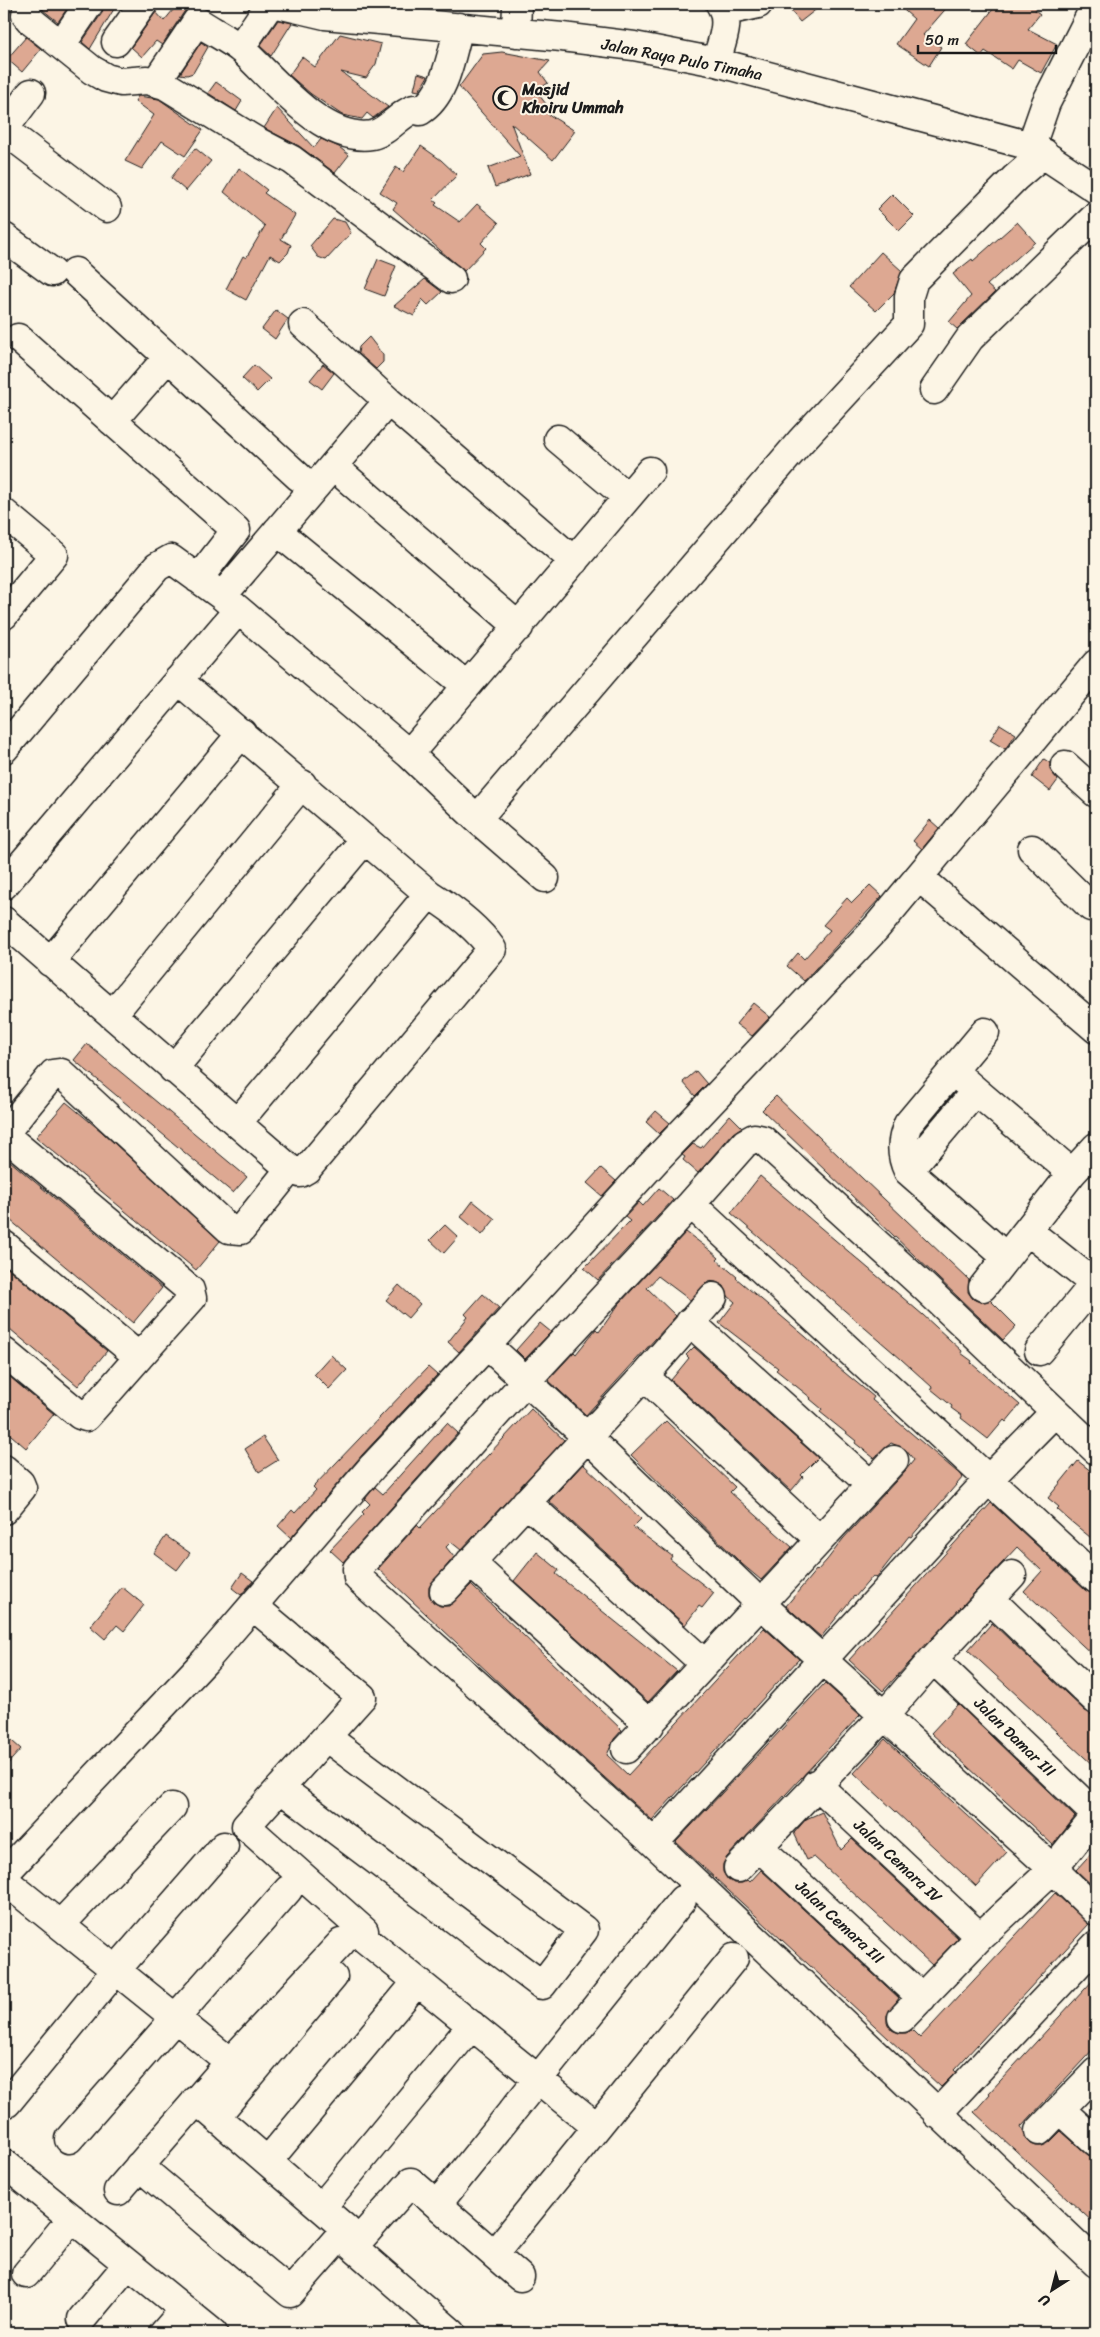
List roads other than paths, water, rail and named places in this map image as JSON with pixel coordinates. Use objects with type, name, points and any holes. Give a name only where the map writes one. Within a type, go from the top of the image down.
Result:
[{"type":"street","points":[[61,45],[89,4]]},
{"type":"street","points":[[116,42],[143,4]]},
{"type":"street","points":[[240,48],[270,4]]},
{"type":"street","name":"Jalan Raya Pulo Timaha","points":[[278,4],[324,15],[400,11],[459,27],[516,19],[634,46],[721,31],[1037,143],[1096,189]]},
{"type":"street","points":[[721,31],[758,4]]},
{"type":"street","points":[[477,819],[800,442],[909,324],[909,296],[914,280],[1009,184],[1037,143],[1046,103],[1096,4]]},
{"type":"street","points":[[27,10],[61,45],[106,78],[121,82],[156,82],[166,85],[256,141],[292,160],[451,279]]},
{"type":"street","points":[[156,82],[197,21],[240,48],[302,107],[334,129],[357,135],[374,135],[402,114],[414,109],[420,111],[431,105],[441,85],[459,27]]},
{"type":"street","points":[[31,93],[4,130],[107,208]]},
{"type":"street","points":[[934,390],[970,338],[1096,216]]},
{"type":"street","points":[[4,237],[64,272],[168,357],[298,477]]},
{"type":"street","points":[[303,324],[388,401],[574,561]]},
{"type":"street","points":[[18,338],[236,530],[198,578]]},
{"type":"street","points":[[112,421],[168,357]]},
{"type":"street","points":[[4,885],[178,680],[277,531],[334,467],[388,401]]},
{"type":"street","points":[[558,439],[627,497]]},
{"type":"street","points":[[334,467],[519,626]]},
{"type":"street","points":[[409,754],[650,471]]},
{"type":"street","points":[[4,513],[54,555],[4,615]]},
{"type":"street","points":[[277,531],[467,686]]},
{"type":"street","points":[[4,749],[158,567],[171,559],[230,603],[409,754],[477,819],[545,878]]},
{"type":"street","points":[[4,1874],[205,1661],[374,1466],[487,1346],[655,1161],[832,977],[1094,670]]},
{"type":"street","points":[[4,921],[290,1169],[300,1173],[307,1169],[492,949],[484,938],[429,894],[178,680]]},
{"type":"street","points":[[50,962],[242,733]]},
{"type":"street","points":[[1065,765],[1096,793]]},
{"type":"street","points":[[112,1015],[302,784]]},
{"type":"street","points":[[173,1069],[366,839]]},
{"type":"street","points":[[1032,849],[1091,907],[1096,901]]},
{"type":"street","points":[[919,877],[1096,1029]]},
{"type":"street","points":[[238,1122],[429,894]]},
{"type":"street","points":[[985,1032],[908,1124],[902,1138],[901,1151],[908,1171],[1006,1257]]},
{"type":"street","points":[[953,1071],[975,1092],[1072,1173]]},
{"type":"street","points":[[4,1352],[80,1415],[86,1417],[192,1298],[190,1290],[8,1138],[6,1134],[8,1129],[53,1074],[61,1073],[229,1229],[241,1230],[290,1169]]},
{"type":"street","points":[[908,1171],[975,1092]]},
{"type":"street","points":[[1096,1450],[920,1283],[763,1140],[754,1138],[746,1143],[526,1381],[362,1561],[357,1569],[358,1578],[654,1843],[937,2114],[1096,2263]]},
{"type":"street","points":[[983,1287],[1072,1173],[1094,1152]]},
{"type":"street","points":[[691,1204],[1096,1578]]},
{"type":"street","points":[[1028,1231],[1095,1285],[1039,1351]]},
{"type":"street","points":[[4,1245],[139,1357]]},
{"type":"street","points":[[444,1591],[644,1376],[713,1297]]},
{"type":"street","points":[[690,1322],[871,1485]]},
{"type":"street","points":[[487,1346],[587,1437],[761,1604],[1053,1868],[1096,1911]]},
{"type":"street","points":[[644,1376],[820,1540]]},
{"type":"street","points":[[654,1843],[988,1480],[1055,1412]]},
{"type":"street","points":[[626,1749],[894,1460]]},
{"type":"street","points":[[4,1469],[20,1483],[22,1488],[4,1510]]},
{"type":"street","points":[[526,1502],[705,1664]]},
{"type":"street","points":[[470,1562],[650,1725]]},
{"type":"street","points":[[738,1868],[816,1784],[884,1716],[933,1659],[1012,1576]]},
{"type":"street","points":[[990,1599],[1096,1700]]},
{"type":"street","points":[[118,2191],[230,2062],[364,1931],[246,1826],[362,1697],[253,1606]]},
{"type":"street","name":"Jalan Damar III","points":[[933,1659],[1096,1815]]},
{"type":"street","points":[[280,1788],[542,1985],[584,1930],[326,1737]]},
{"type":"street","name":"Jalan Cemara IV","points":[[816,1784],[980,1937]]},
{"type":"street","points":[[60,1926],[172,1807]]},
{"type":"street","points":[[902,2018],[980,1937],[1053,1868],[1096,1815]]},
{"type":"street","points":[[7,2103],[116,1970],[224,1846]]},
{"type":"street","name":"Jalan Cemara III","points":[[758,1846],[922,1998]]},
{"type":"street","points":[[4,1880],[230,2062]]},
{"type":"street","points":[[69,2139],[288,1890]]},
{"type":"street","points":[[444,2196],[682,1900]]},
{"type":"street","points":[[353,1941],[416,1983],[472,2025],[597,2127]]},
{"type":"street","points":[[223,2108],[353,1941]]},
{"type":"street","points":[[937,2114],[1096,1945]]},
{"type":"street","points":[[503,2243],[734,1958]]},
{"type":"street","points":[[277,2150],[416,1983]]},
{"type":"street","points":[[330,2197],[472,2025]]},
{"type":"street","points":[[1038,2131],[1061,2110],[1096,2072]]},
{"type":"street","points":[[196,2100],[350,2238],[452,2333]]},
{"type":"street","points":[[1061,2110],[1096,2142]]},
{"type":"street","points":[[139,2166],[290,2293],[411,2182],[520,2277]]},
{"type":"street","points":[[8,2176],[72,2218],[213,2333]]},
{"type":"street","points":[[26,2274],[72,2218]]},
{"type":"street","points":[[82,2319],[128,2264]]},
{"type":"street","points":[[164,2333],[184,2310]]},
{"type":"place","name":"Masjid Khoiru Ummah","points":[[505,98]]}]
